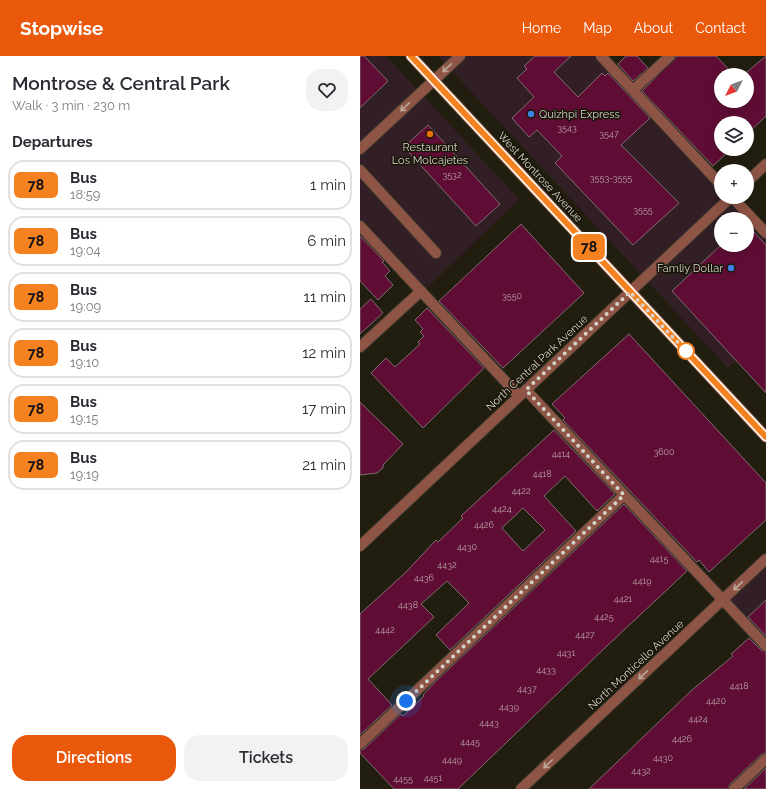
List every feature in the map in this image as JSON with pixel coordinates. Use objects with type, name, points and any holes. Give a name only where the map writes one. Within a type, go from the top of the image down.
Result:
[{"type":"main road","name":"West Montrose Avenue","points":[[411,56],[766,437]]},
{"type":"street","points":[[360,149],[460,56]]},
{"type":"street","points":[[601,56],[714,177]]},
{"type":"street","points":[[633,90],[670,56]]},
{"type":"street","points":[[754,175],[766,164]]},
{"type":"street","points":[[360,170],[436,253]]},
{"type":"street","name":"North Central Park Avenue","points":[[360,546],[724,204]]},
{"type":"street","points":[[739,204],[766,233]]},
{"type":"street","points":[[360,226],[420,290],[624,495],[766,646]]},
{"type":"street","points":[[360,348],[420,290]]},
{"type":"street","points":[[360,744],[624,495]]},
{"type":"street","name":"North Monticello Avenue","points":[[522,789],[766,559]]},
{"type":"street","points":[[734,789],[766,759]]},
{"type":"shaded area","points":[[360,56],[386,56],[519,199],[425,290],[360,220]]},
{"type":"shaded area","points":[[438,56],[598,56],[714,180],[714,204],[737,204],[744,212],[714,212],[714,252],[754,252],[754,222],[766,235],[766,332],[728,368]]},
{"type":"shaded area","points":[[766,563],[766,647],[724,602]]},
{"type":"building","points":[[360,56],[364,56],[388,81],[360,108]]},
{"type":"building","points":[[535,56],[571,56],[554,72],[578,97],[602,73],[605,76],[608,73],[650,118],[621,145],[679,203],[633,245],[555,163],[562,156],[537,130],[529,137],[512,118],[534,97],[517,78],[527,69],[524,66]]},
{"type":"building","points":[[626,56],[637,56],[648,68],[633,81],[618,64]]},
{"type":"building","points":[[677,56],[716,56],[727,68],[714,68],[714,108],[754,108],[754,68],[752,68],[766,56],[766,116],[754,127],[754,116],[714,116],[714,156],[724,156],[713,166],[642,91]]},
{"type":"building","points":[[428,125],[500,204],[476,226],[404,147]]},
{"type":"building","points":[[521,224],[584,293],[503,368],[439,301]]},
{"type":"building","name":"Famliy Dollar","points":[[754,232],[766,245],[766,393],[672,291],[714,252],[754,252]]},
{"type":"building","points":[[360,236],[384,261],[382,262],[390,271],[385,276],[393,285],[378,300],[360,281]]},
{"type":"building","points":[[371,299],[383,313],[360,334],[360,309]]},
{"type":"building","points":[[427,308],[484,368],[423,428],[371,373],[386,358],[395,367],[420,344],[418,342],[424,336],[420,332],[423,329],[415,320]]},
{"type":"building","points":[[629,334],[766,483],[766,520],[709,572],[699,560],[697,562],[563,420],[565,418],[552,404]]},
{"type":"building","points":[[360,402],[403,444],[377,473],[360,475]]},
{"type":"building","points":[[554,430],[615,494],[597,511],[565,476],[544,496],[576,531],[450,650],[436,635],[469,603],[447,581],[421,604],[434,617],[368,679],[392,705],[360,735],[360,614],[405,573],[436,540],[438,542],[463,518],[461,516]],"holes":[[[523,508],[545,530],[523,551],[502,528]]]},
{"type":"building","points":[[624,504],[687,571],[458,789],[394,789],[360,753],[360,750],[364,749],[401,714],[403,716],[424,696],[423,695],[435,682]]},
{"type":"building","points":[[766,600],[766,636],[748,617]]},
{"type":"building","points":[[749,638],[761,650],[766,652],[766,753],[762,754],[730,784],[728,789],[589,789],[692,690],[733,656],[731,654]]},
{"type":"building","points":[[766,768],[766,789],[744,789]]},
{"type":"bus line","name":"78","points":[[411,56],[766,437]]},
{"type":"place","name":"Quizhpi Express","points":[[531,114]]},
{"type":"place","name":"Restaurant Los Molcajetes","points":[[430,134]]},
{"type":"place","name":"Famliy Dollar","points":[[731,268]]},
{"type":"route","points":[[406,701],[624,495],[526,390],[630,292],[686,351]]}]
